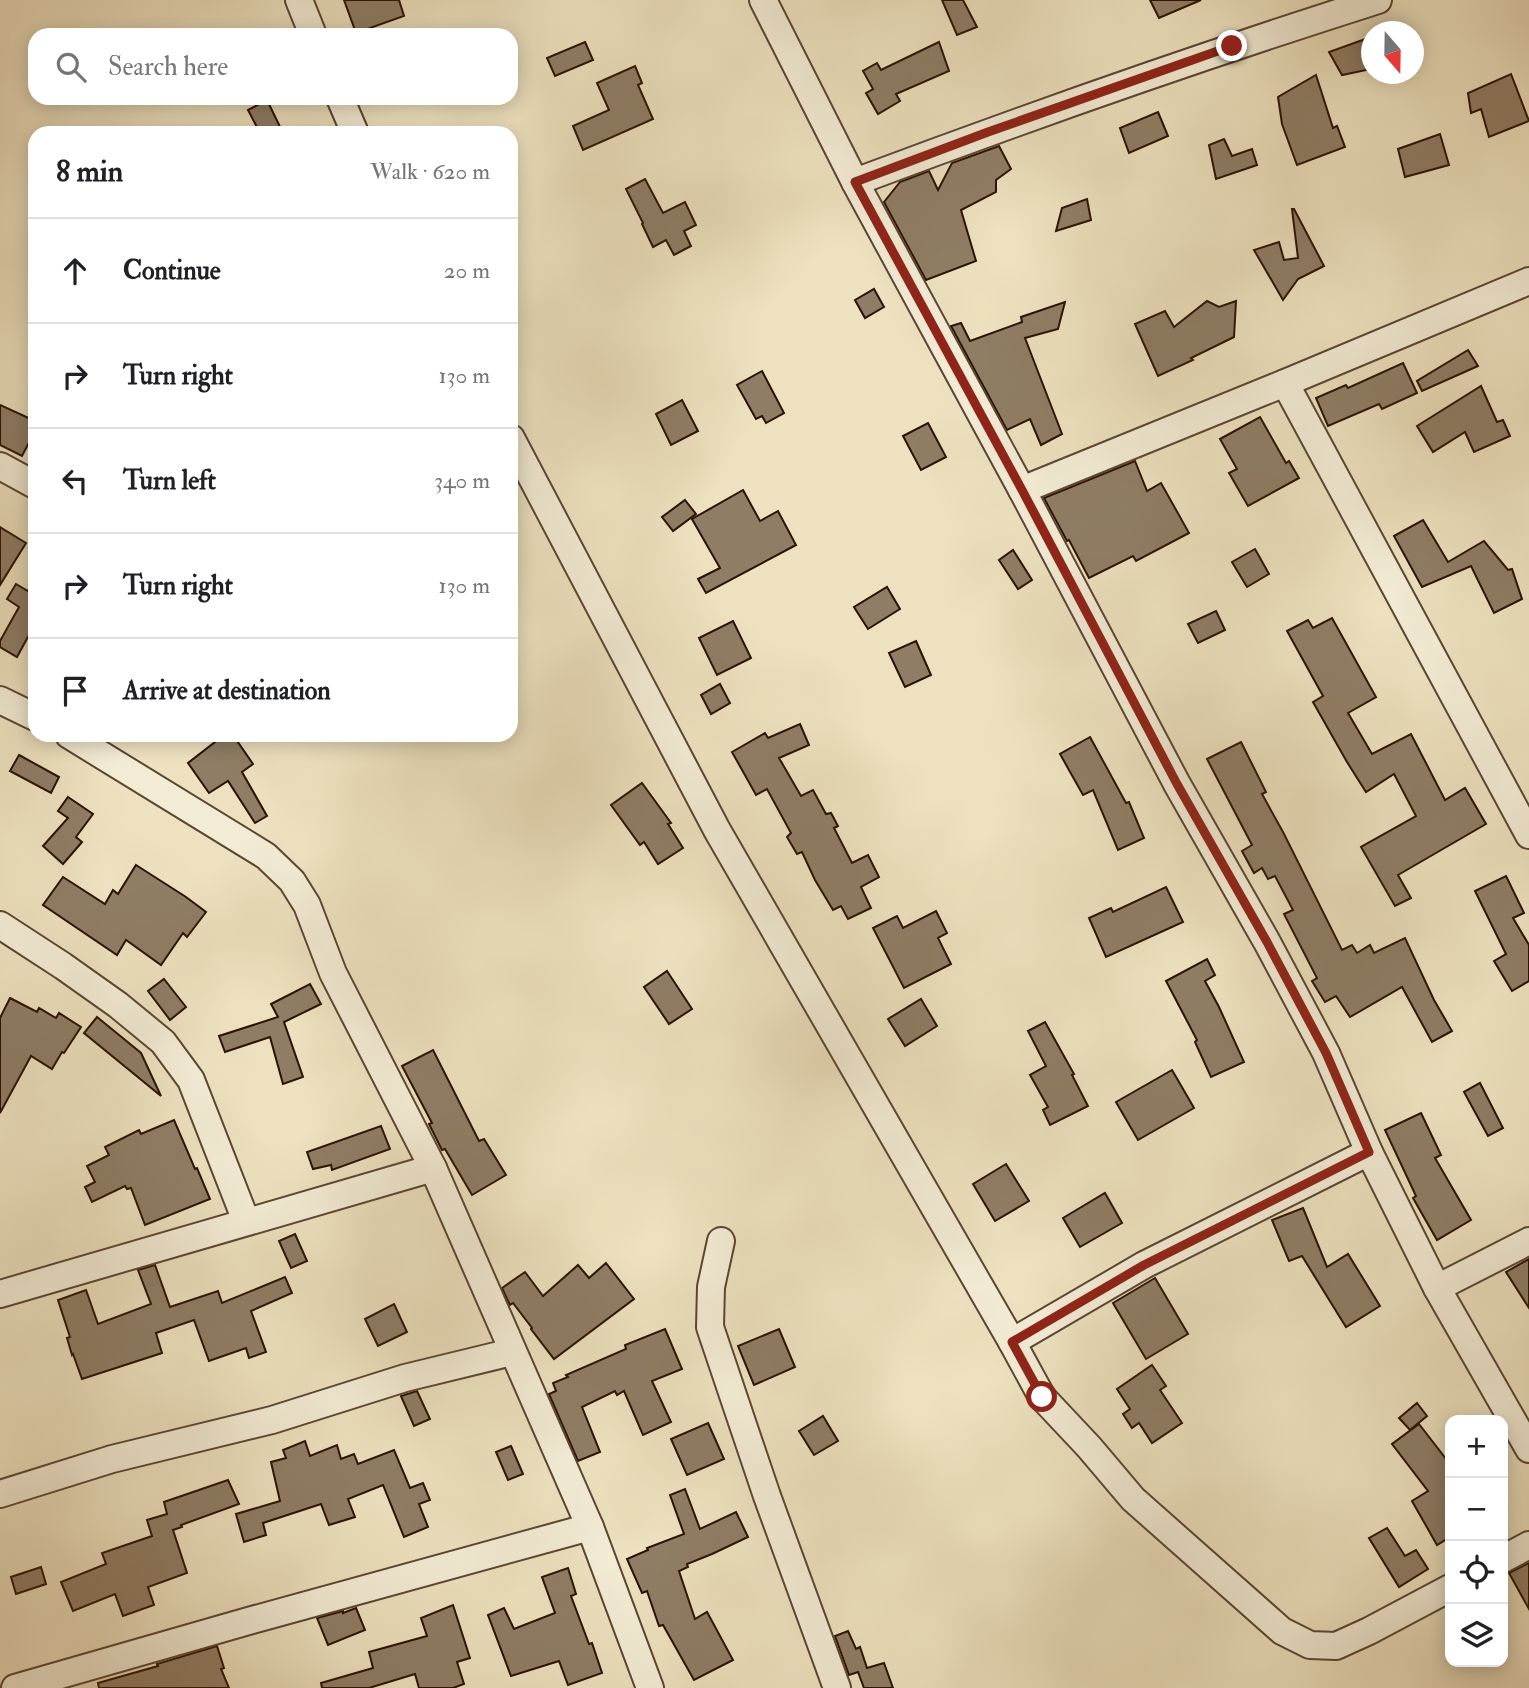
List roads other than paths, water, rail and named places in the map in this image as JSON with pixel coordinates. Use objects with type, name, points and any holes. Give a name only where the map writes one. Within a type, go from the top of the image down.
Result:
[{"type":"street","points":[[299,0],[310,28]]},
{"type":"street","points":[[763,0],[855,182],[1177,784],[1267,942],[1326,1053],[1369,1152],[1437,1288],[1529,1449]]},
{"type":"street","points":[[855,182],[1194,60],[1377,0]]},
{"type":"street","points":[[343,105],[352,126]]},
{"type":"street","points":[[1022,490],[1529,281]]},
{"type":"street","points":[[1285,383],[1529,835]]},
{"type":"street","points":[[518,451],[717,830],[1042,1397],[1133,1499],[1282,1631],[1310,1645],[1336,1646],[1445,1591]]},
{"type":"street","points":[[0,466],[28,481]]},
{"type":"street","points":[[0,700],[28,714]]},
{"type":"street","points":[[80,742],[266,856],[292,881],[307,905],[333,973],[433,1167],[590,1527],[650,1688]]},
{"type":"street","points":[[0,925],[118,1005],[163,1042],[191,1080],[246,1221]]},
{"type":"street","points":[[1012,1342],[1144,1265],[1369,1152]]},
{"type":"street","points":[[0,1294],[433,1167]]},
{"type":"street","points":[[721,1241],[711,1287],[710,1327],[767,1496],[837,1688]]},
{"type":"street","points":[[1437,1288],[1529,1241]]},
{"type":"street","points":[[0,1494],[112,1459],[272,1420],[405,1377],[512,1352]]},
{"type":"street","points":[[15,1688],[590,1527]]},
{"type":"street","points":[[1508,1556],[1529,1545]]}]
